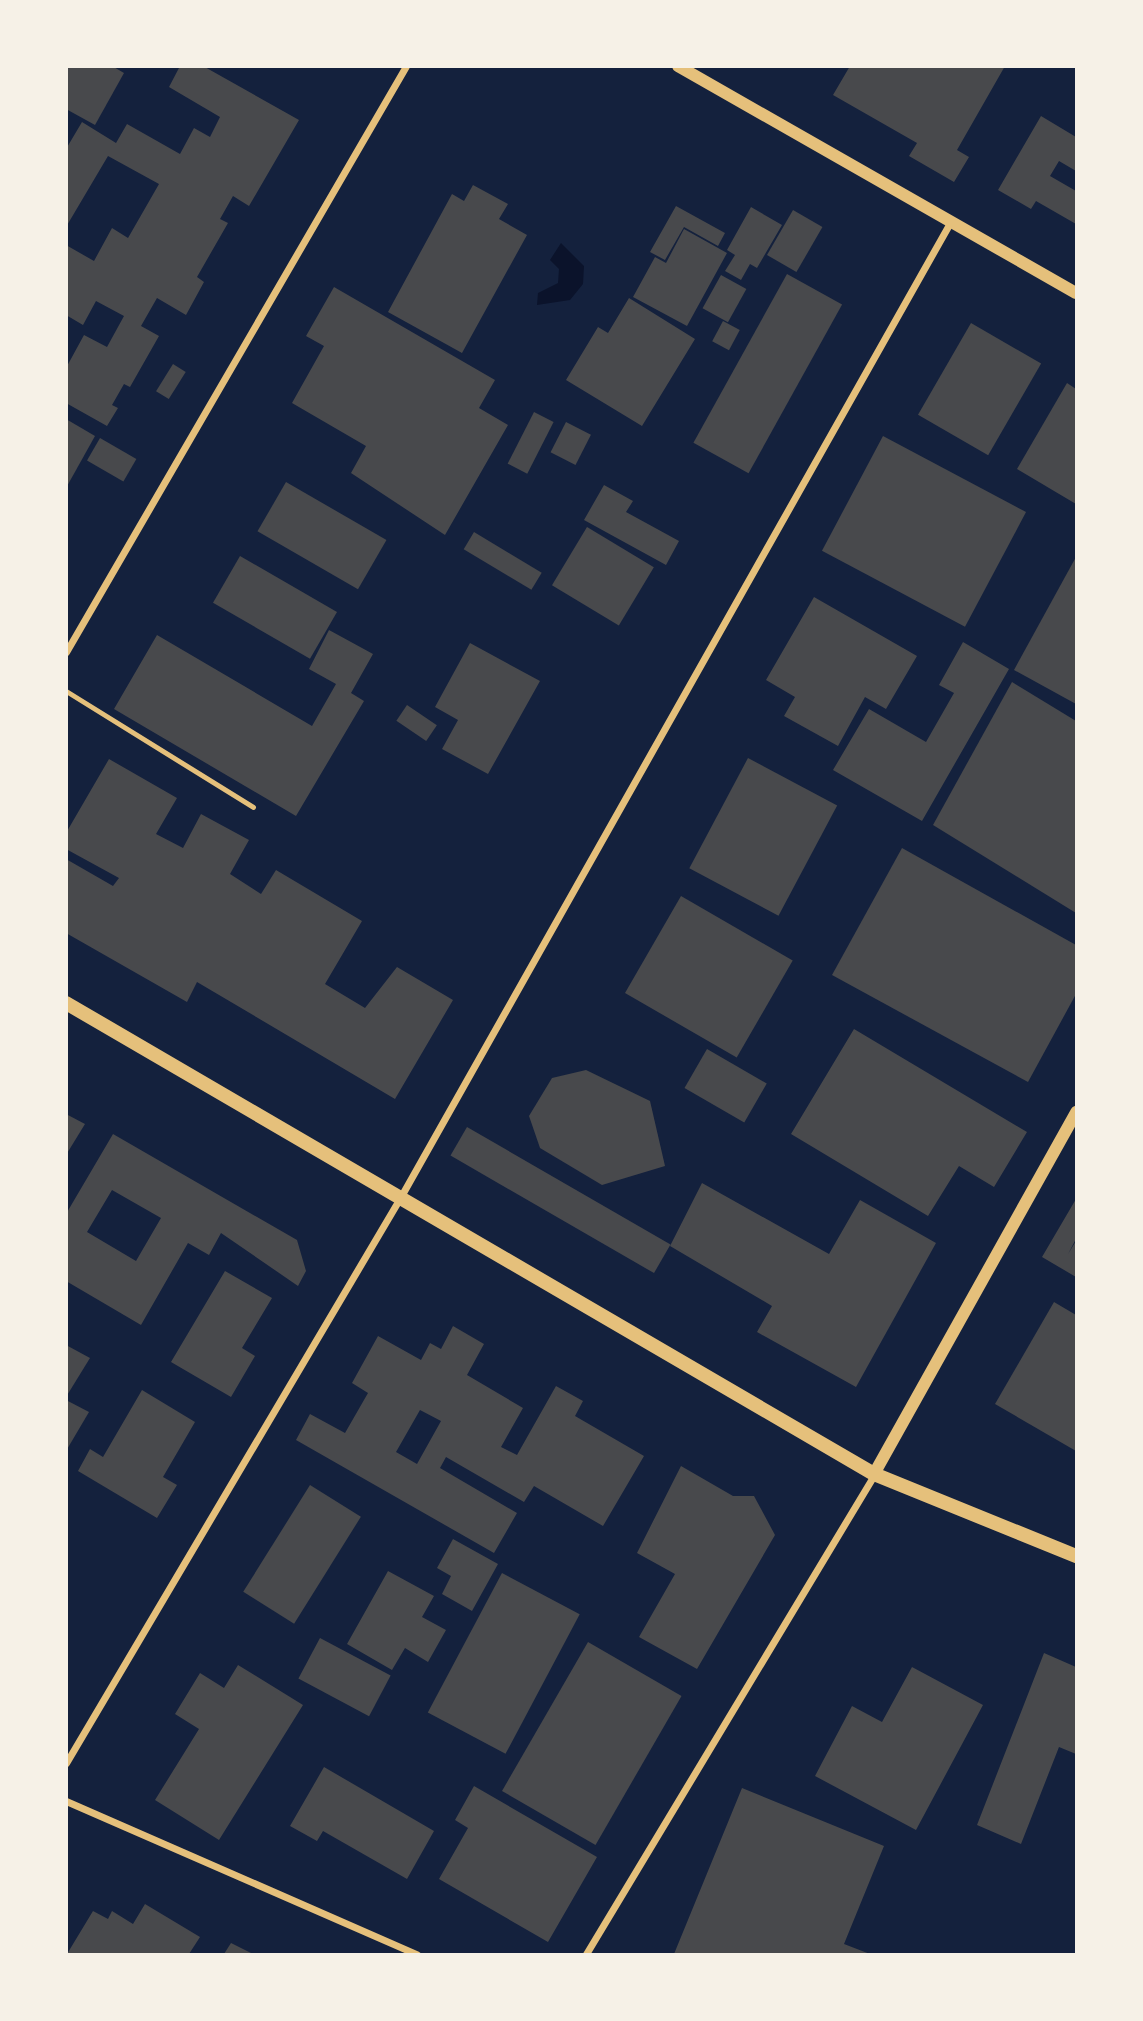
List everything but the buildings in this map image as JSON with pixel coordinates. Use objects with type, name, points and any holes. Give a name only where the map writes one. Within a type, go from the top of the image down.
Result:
[{"type":"main road","points":[[66,1003],[874,1474],[1076,1556]]},
{"type":"street","points":[[66,652],[406,66]]},
{"type":"street","points":[[678,66],[1076,293]]},
{"type":"street","points":[[66,1763],[400,1198],[951,221]]},
{"type":"street","points":[[586,1955],[874,1474],[1076,1112]]},
{"type":"street","points":[[66,1801],[417,1955]]},
{"type":"lane","points":[[66,691],[253,807]]},
{"type":"water","points":[[561,243],[584,266],[583,284],[570,300],[537,305],[538,293],[558,283],[559,269],[550,260]]}]
